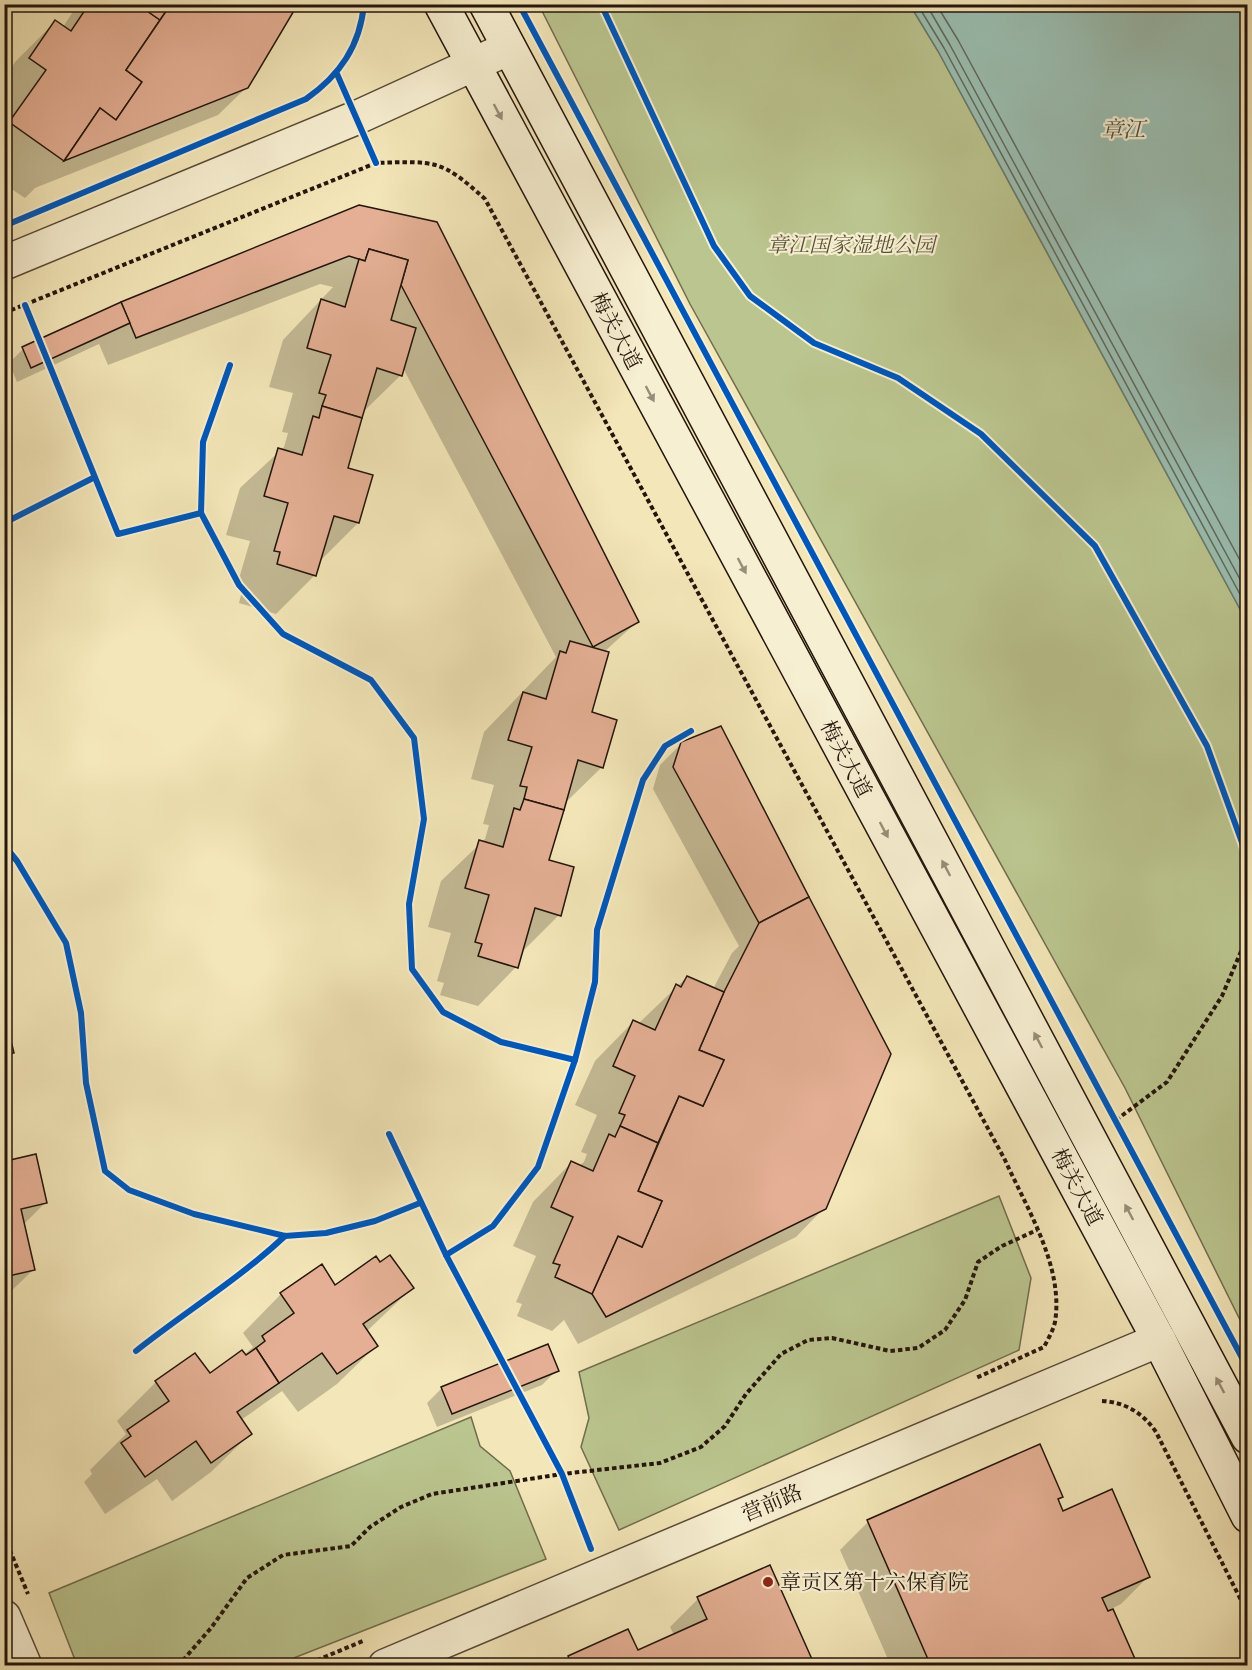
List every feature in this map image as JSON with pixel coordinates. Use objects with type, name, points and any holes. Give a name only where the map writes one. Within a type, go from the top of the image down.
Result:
[{"type":"main road","name":"梅关大道","points":[[441,4],[1159,1340],[1248,1516]]},
{"type":"main road","name":"梅关大道","points":[[486,4],[1248,1437]]},
{"type":"main road","points":[[4,263],[358,117],[509,48]]},
{"type":"main road","name":"营前路","points":[[377,1652],[1159,1340]]},
{"type":"main road","points":[[4,1617],[25,1665]]},
{"type":"path","points":[[268,115],[306,99],[337,74],[357,40],[364,4]]},
{"type":"path","points":[[4,313],[376,163],[431,163],[456,173],[485,199],[1005,1160],[1037,1230],[1050,1266],[1057,1301],[1054,1325],[1044,1347],[966,1383]]},
{"type":"path","points":[[1115,1120],[1167,1082],[1222,996],[1248,935]]},
{"type":"path","points":[[178,1665],[211,1628],[247,1578],[283,1555],[351,1546],[370,1527],[401,1507],[432,1494],[562,1474],[660,1463],[701,1447],[725,1426],[746,1394],[781,1354],[808,1340],[832,1338],[891,1351],[918,1348],[945,1330],[965,1300],[978,1262],[1002,1246],[1037,1230]]},
{"type":"path","points":[[1092,1402],[1111,1401],[1123,1404],[1147,1420],[1248,1614]]},
{"type":"path","points":[[303,1665],[377,1652]]},
{"type":"green space","name":"章江国家湿地公园","points":[[539,5],[910,5],[938,51],[1247,622],[1247,1334],[1125,1088],[690,304]]},
{"type":"green space","points":[[999,1196],[1031,1278],[1019,1350],[619,1530],[581,1447],[589,1418],[579,1372]]},
{"type":"green space","points":[[471,1417],[480,1446],[510,1471],[546,1559],[276,1665],[77,1665],[49,1593]]},
{"type":"water","name":"章江","points":[[910,5],[1247,5],[1247,622],[938,51]]},
{"type":"building","points":[[89,4],[137,4],[160,20],[126,70],[142,82],[116,120],[100,108],[64,161],[9,122],[46,70],[29,58],[55,20],[71,31]]},
{"type":"building","points":[[137,4],[171,4],[160,20]]},
{"type":"building","points":[[171,4],[298,4],[248,88],[64,161],[100,108],[116,120],[142,82],[126,70]]},
{"type":"building","points":[[359,205],[437,222],[639,622],[593,647],[401,285],[408,260],[369,249],[365,261],[349,256],[136,338],[121,302]]},
{"type":"building","points":[[369,249],[408,260],[391,320],[416,328],[402,376],[377,368],[362,418],[322,406],[326,395],[319,393],[331,355],[307,348],[321,299],[345,307],[359,259],[365,261]]},
{"type":"building","points":[[121,302],[130,323],[31,368],[22,347]]},
{"type":"building","points":[[322,406],[362,418],[348,468],[373,475],[359,523],[334,516],[316,576],[277,564],[280,552],[274,551],[288,503],[264,496],[278,448],[302,455],[313,416],[319,418]]},
{"type":"building","points":[[570,641],[609,652],[592,712],[617,720],[603,768],[578,760],[564,810],[524,799],[527,787],[520,786],[532,747],[508,740],[523,692],[546,699],[560,651],[566,653]]},
{"type":"building","points":[[721,726],[809,897],[759,923],[673,767],[681,742]]},
{"type":"building","points":[[524,799],[564,810],[549,860],[574,867],[561,916],[535,908],[518,968],[478,956],[482,944],[475,942],[489,895],[465,888],[479,840],[503,847],[514,808],[520,810]]},
{"type":"building","points":[[809,897],[891,1054],[826,1209],[606,1317],[592,1294],[618,1236],[642,1247],[662,1201],[638,1191],[679,1096],[703,1106],[724,1060],[699,1050],[724,992],[759,923]]},
{"type":"building","points":[[687,976],[724,992],[699,1050],[724,1060],[703,1106],[679,1096],[658,1143],[620,1126],[625,1115],[619,1113],[635,1076],[613,1066],[633,1020],[655,1030],[676,984],[681,987]]},
{"type":"building","points":[[4,1012],[14,1053],[4,1055]]},
{"type":"building","points":[[620,1126],[658,1143],[638,1191],[662,1201],[642,1247],[618,1236],[592,1294],[555,1277],[560,1265],[553,1263],[573,1217],[551,1207],[571,1161],[593,1171],[609,1134],[615,1137]]},
{"type":"building","points":[[4,1134],[10,1160],[36,1154],[47,1203],[21,1209],[35,1270],[4,1277]]},
{"type":"building","points":[[390,1255],[414,1288],[363,1324],[378,1346],[337,1374],[322,1353],[279,1383],[256,1348],[265,1341],[262,1336],[294,1313],[280,1293],[322,1264],[335,1285],[376,1256],[380,1262]]},
{"type":"building","points":[[548,1344],[559,1371],[452,1414],[441,1387]]},
{"type":"building","points":[[256,1348],[279,1383],[237,1412],[252,1434],[211,1463],[196,1441],[145,1477],[121,1443],[131,1436],[127,1430],[169,1401],[155,1381],[195,1353],[210,1373],[242,1350],[246,1355]]},
{"type":"building","points":[[1040,1444],[1063,1497],[1058,1499],[1063,1511],[1112,1489],[1150,1577],[1102,1598],[1108,1611],[1113,1609],[1135,1659],[1121,1666],[931,1666],[867,1520]]},
{"type":"building","points":[[770,1565],[815,1666],[572,1666],[568,1656],[628,1629],[638,1650],[707,1619],[697,1597]]},
{"type":"cycle path","points":[[4,226],[306,99],[329,80],[346,58],[358,33],[364,4]]},
{"type":"cycle path","points":[[519,4],[1248,1369]]},
{"type":"cycle path","points":[[601,4],[714,246],[750,296],[814,343],[898,378],[981,434],[1095,546],[1207,746],[1248,859]]},
{"type":"cycle path","points":[[337,74],[376,163]]},
{"type":"cycle path","points":[[25,305],[118,534],[201,513]]},
{"type":"cycle path","points":[[230,365],[203,442],[201,513],[239,585],[283,634],[371,680],[414,738],[424,819],[409,904],[412,969],[443,1012],[501,1042],[575,1060]]},
{"type":"cycle path","points":[[4,523],[93,478]]},
{"type":"cycle path","points":[[446,1255],[493,1226],[538,1167],[575,1060],[595,982],[597,930],[643,780],[665,746],[691,731]]},
{"type":"cycle path","points":[[4,845],[17,861],[66,943],[81,1013],[86,1083],[105,1171],[129,1190],[194,1214],[285,1236],[326,1233],[375,1221],[420,1203]]},
{"type":"cycle path","points":[[389,1134],[446,1255],[562,1474],[591,1549]]},
{"type":"cycle path","points":[[136,1351],[249,1267],[285,1236]]},
{"type":"place","name":"章贡区第十六保育院","points":[[768,1582]]}]
